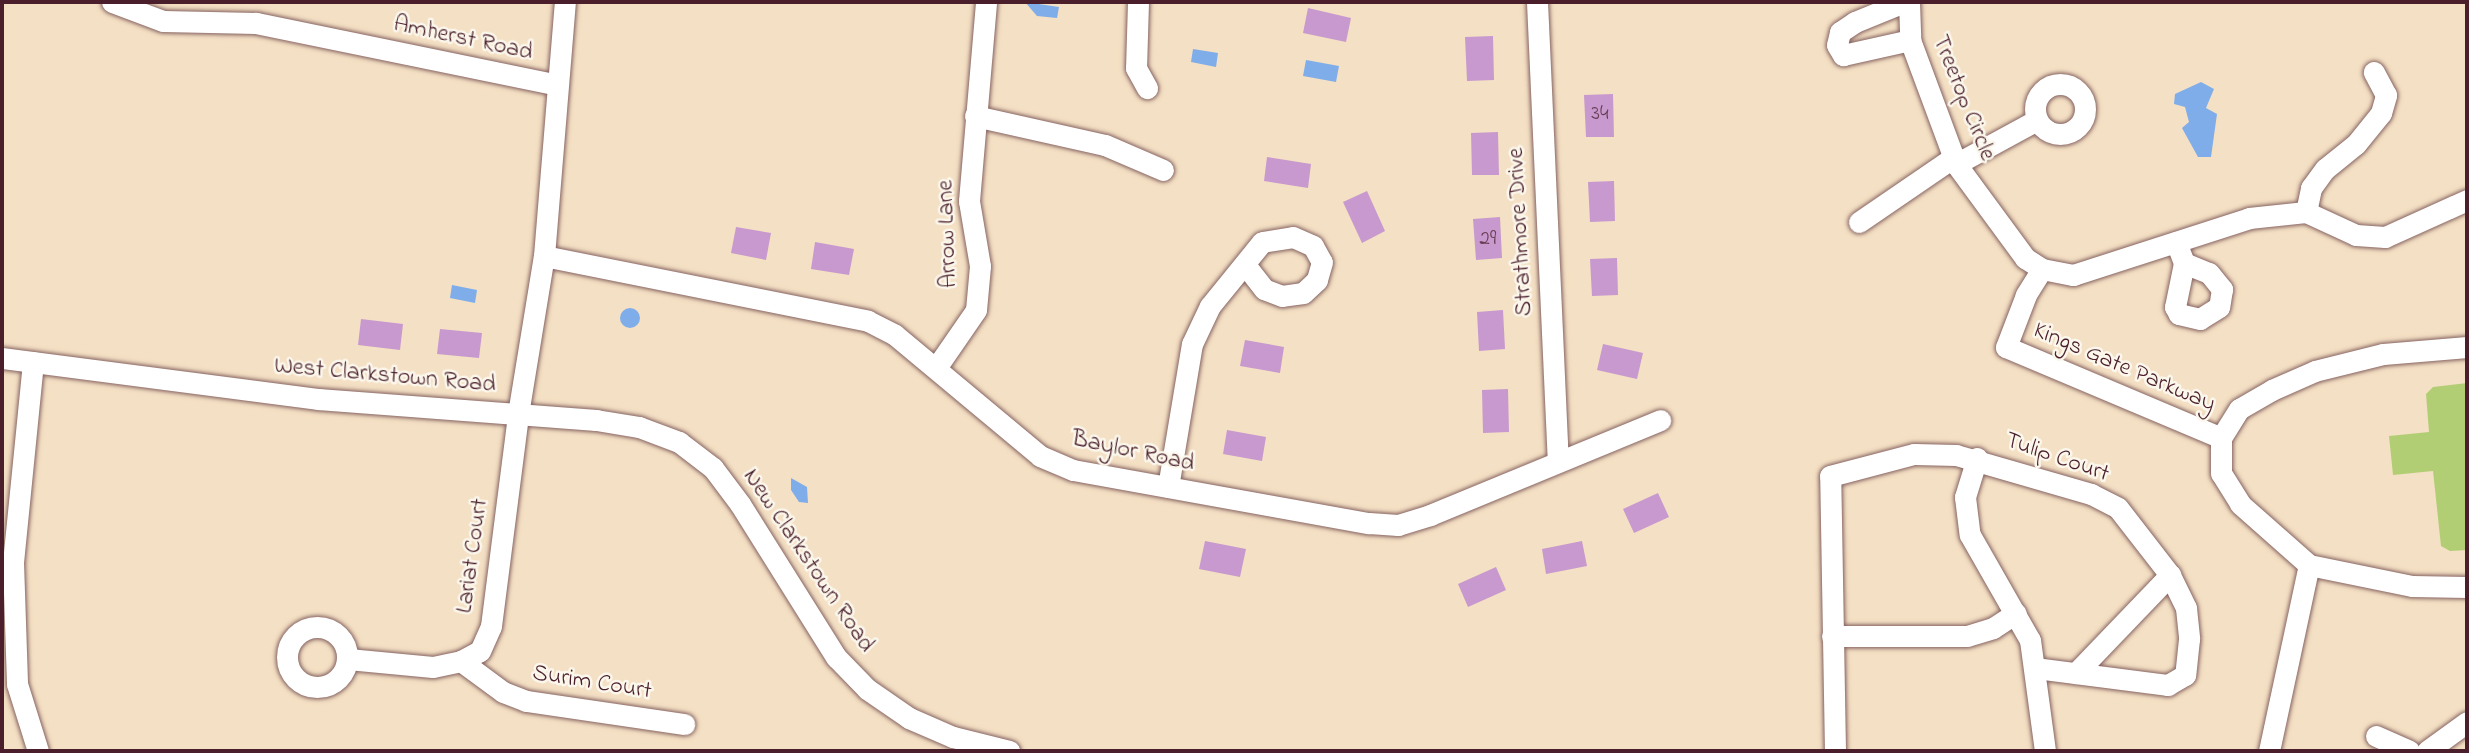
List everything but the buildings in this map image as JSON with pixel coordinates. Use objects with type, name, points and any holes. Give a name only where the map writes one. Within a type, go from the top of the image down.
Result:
[{"type":"street","name":"Amherst Road","points":[[111,2],[163,21],[256,23],[558,85]]},
{"type":"street","name":"West Clarkstown Road","points":[[2,358],[318,399],[518,414],[544,256],[565,2]]},
{"type":"street","name":"Arrow Lane","points":[[936,368],[976,310],[980,266],[969,201],[986,2]]},
{"type":"street","points":[[1138,2],[1136,68],[1147,88]]},
{"type":"street","name":"Strathmore Drive","points":[[1537,2],[1558,460]]},
{"type":"street","points":[[1906,2],[1855,22],[1840,32],[1837,46],[1843,55],[1910,40]]},
{"type":"street","name":"Treetop Circle","points":[[1906,2],[1910,40],[1955,160],[2025,258],[2042,269]]},
{"type":"street","points":[[2306,212],[2311,188],[2325,169],[2356,144],[2381,113],[2386,95],[2374,72]]},
{"type":"street","points":[[975,116],[1105,145],[1163,170]]},
{"type":"street","points":[[1859,222],[1955,160],[2037,120]]},
{"type":"street","points":[[2042,269],[2073,275],[2249,218],[2306,212],[2356,235],[2385,237],[2467,200]]},
{"type":"street","points":[[2176,242],[2184,263]]},
{"type":"street","name":"Baylor Road","points":[[544,256],[868,321],[895,335],[1040,456],[1073,470],[1398,525],[1660,420]]},
{"type":"street","points":[[1168,487],[1192,344],[1210,306],[1246,266]]},
{"type":"street","name":"Kings Gate Parkway","points":[[2042,269],[2026,295],[2006,347],[2221,438]]},
{"type":"street","points":[[2467,347],[2383,354],[2315,371],[2239,409],[2221,438],[2221,473],[2240,505],[2309,565],[2412,586],[2467,587]]},
{"type":"street","points":[[33,362],[13,562],[17,684],[38,751]]},
{"type":"street","name":"Lariat Court","points":[[461,661],[480,651],[491,626],[518,414]]},
{"type":"street","name":"New Clarkstown Road","points":[[518,414],[639,427],[679,442],[713,468],[836,657],[867,689],[909,718],[953,737],[1009,751]]},
{"type":"street","name":"Tulip Court","points":[[1832,636],[1830,476],[1914,454],[1977,458],[2091,494],[2118,508],[2170,575],[2186,608],[2189,639],[2185,675],[2168,685],[2035,668]]},
{"type":"street","points":[[1977,458],[1965,497],[1970,535],[2030,640],[2045,751]]},
{"type":"street","points":[[2269,751],[2309,565]]},
{"type":"street","points":[[2076,673],[2170,575]]},
{"type":"street","points":[[1835,751],[1832,636],[1967,636],[1993,628],[2016,613]]},
{"type":"street","points":[[348,659],[433,667],[461,661]]},
{"type":"street","name":"Surim Court","points":[[461,661],[503,692],[526,701],[684,724]]},
{"type":"street","points":[[2427,751],[2467,722]]},
{"type":"street","points":[[2376,736],[2409,751]]},
{"type":"green space","points":[[2467,383],[2467,550],[2450,551],[2441,546],[2433,471],[2393,475],[2389,436],[2429,432],[2426,394],[2433,387]]},
{"type":"water","points":[[1025,2],[1059,7],[1057,18],[1037,16]]},
{"type":"water","points":[[1193,49],[1218,53],[1216,67],[1191,62]]},
{"type":"water","points":[[1306,60],[1339,66],[1336,82],[1303,76]]},
{"type":"water","points":[[2201,82],[2214,89],[2206,108],[2217,114],[2211,157],[2198,157],[2182,128],[2189,122],[2185,107],[2174,104],[2175,94]]},
{"type":"water","points":[[452,285],[477,290],[475,303],[450,298]]},
{"type":"water","points":[[630,308],[637,311],[640,318],[637,325],[630,328],[623,325],[620,318],[623,311]]},
{"type":"water","points":[[791,478],[807,487],[808,503],[799,502],[791,490]]}]
